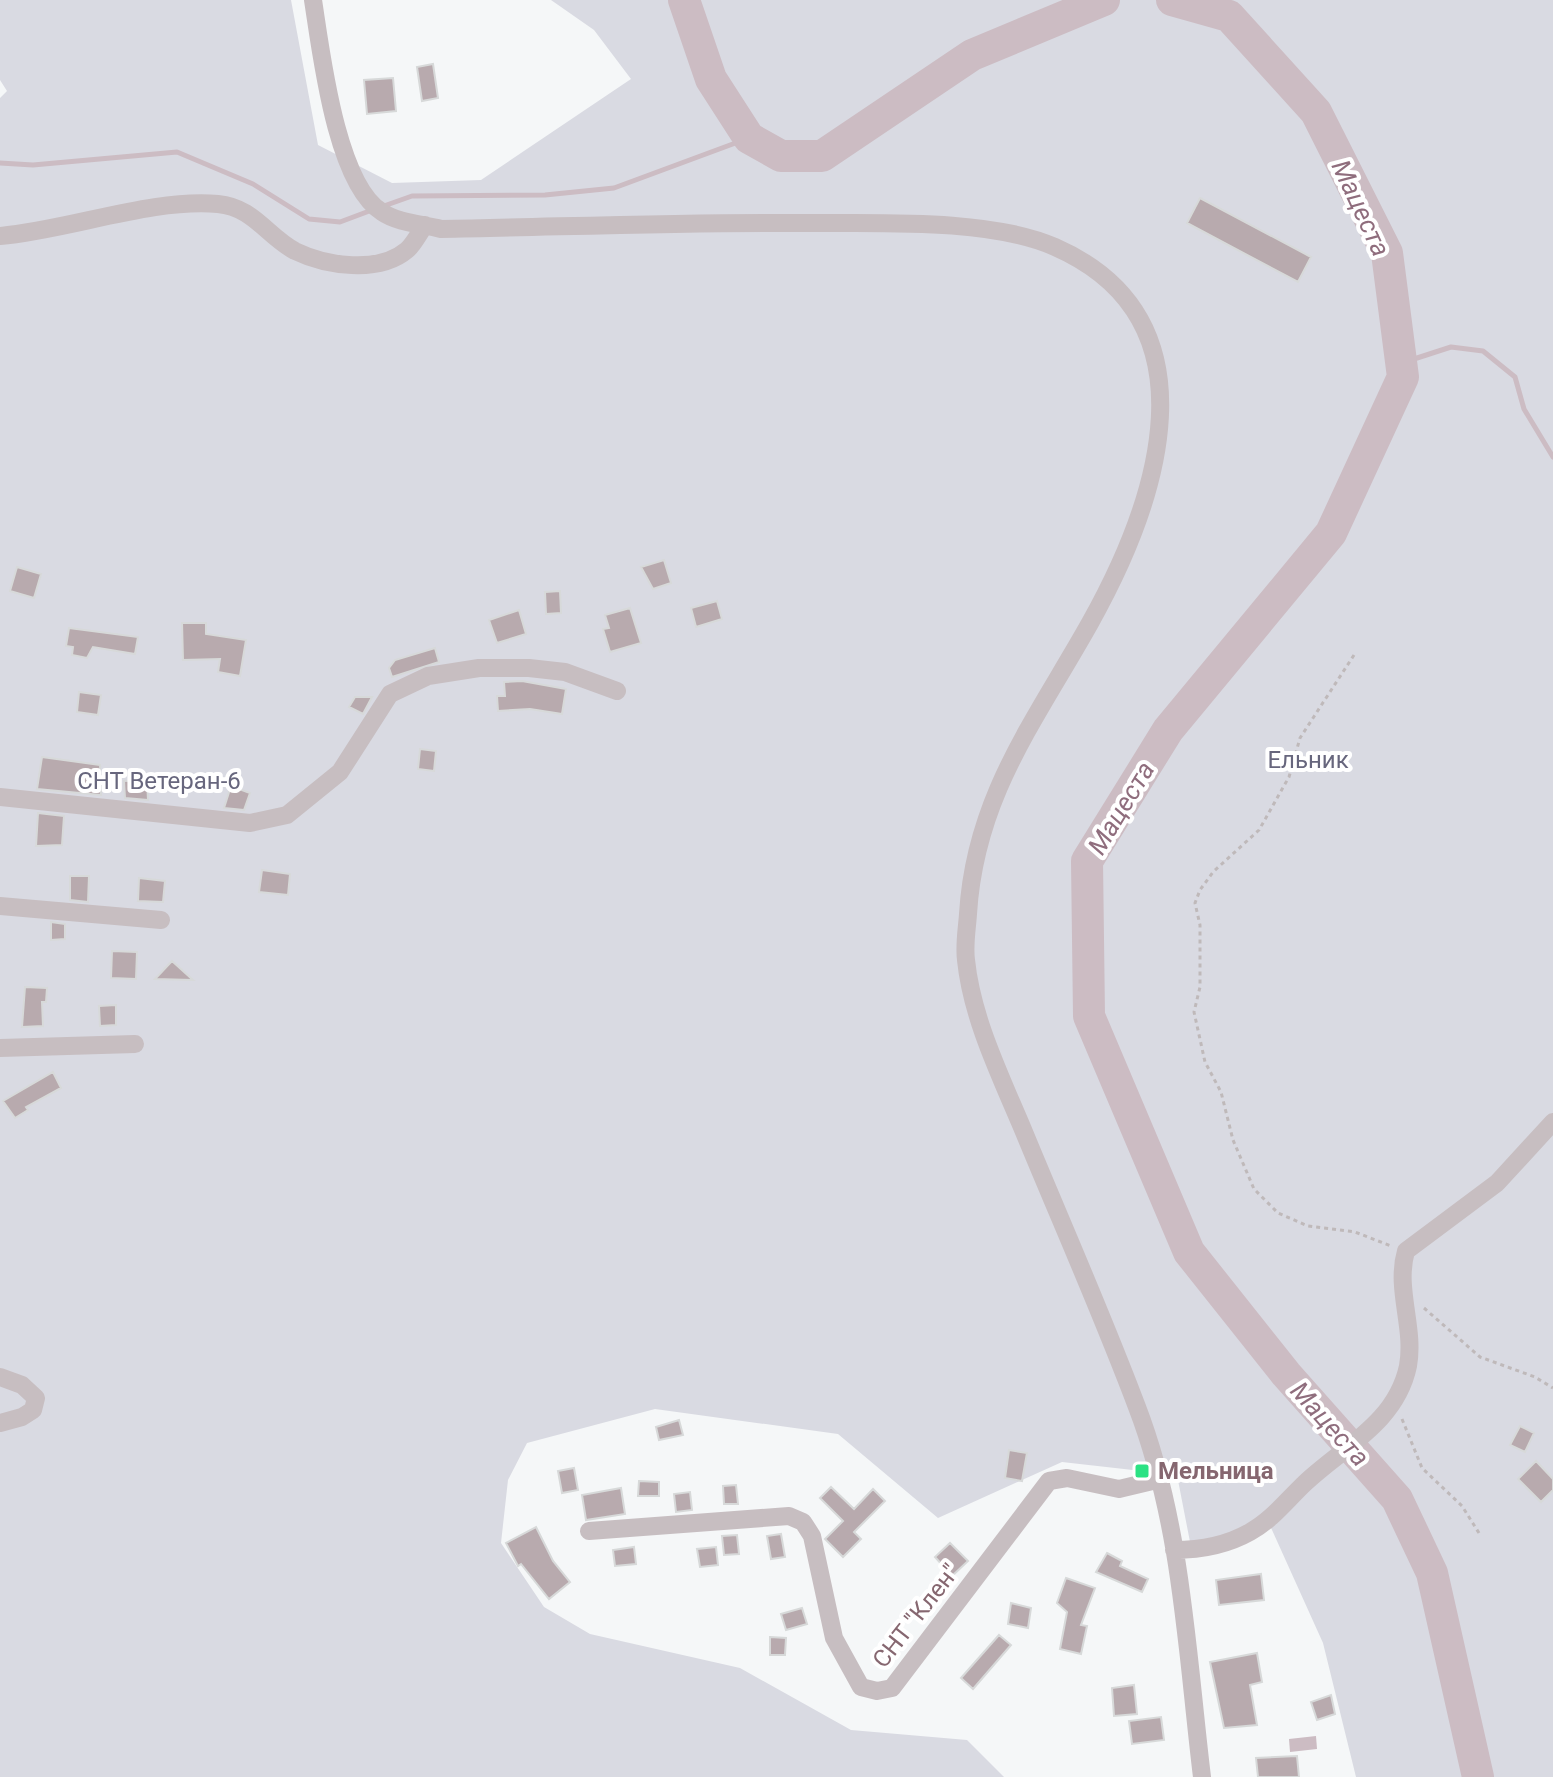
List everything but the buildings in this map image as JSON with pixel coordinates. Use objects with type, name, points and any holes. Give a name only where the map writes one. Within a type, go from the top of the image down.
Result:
[{"type":"street","points":[[313,0],[335,116],[354,176],[370,203],[394,218],[441,229],[743,223],[925,224],[1016,235],[1054,247],[1084,263],[1111,286],[1149,335],[1159,365],[1162,399],[1154,471],[1144,508],[1093,619],[1030,724],[990,803],[971,877],[966,958],[985,1038],[1139,1410],[1161,1479],[1174,1550],[1202,1777]]},
{"type":"street","points":[[0,236],[151,210],[218,204],[241,208],[295,251],[345,265],[370,265],[406,251],[425,225]]},
{"type":"street","points":[[0,797],[250,823],[287,815],[340,772],[381,703],[390,694],[428,676],[479,668],[529,668],[565,672],[617,691]]},
{"type":"street","points":[[0,906],[161,920]]},
{"type":"street","points":[[0,1048],[135,1044]]},
{"type":"street","points":[[1174,1550],[1200,1550],[1249,1533],[1370,1431],[1396,1400],[1408,1365],[1409,1309],[1401,1280],[1406,1251],[1497,1183],[1553,1122]]},
{"type":"street","points":[[0,1377],[22,1385],[36,1398],[33,1410],[22,1417],[0,1423]]},
{"type":"street","name":"СНТ \"Клен\"","points":[[589,1531],[789,1516],[803,1522],[812,1536],[834,1638],[861,1687],[877,1691],[892,1688],[1049,1481],[1067,1478],[1119,1489],[1161,1479]]},
{"type":"path","points":[[1354,655],[1300,738],[1289,777],[1259,830],[1213,872],[1200,890],[1195,903],[1200,925],[1200,987],[1194,1012],[1205,1062],[1221,1092],[1233,1140],[1254,1189],[1278,1213],[1308,1226],[1355,1232],[1406,1251]]},
{"type":"path","points":[[1401,1280],[1428,1313],[1480,1357],[1535,1377],[1553,1388]]},
{"type":"path","points":[[1396,1400],[1422,1468],[1462,1506],[1479,1533]]},
{"type":"green space","points":[[0,0],[291,0],[318,145],[392,183],[481,180],[631,79],[594,30],[551,0],[1553,0],[1553,1777],[1356,1777],[1323,1643],[1268,1521],[1191,1547],[1177,1475],[1062,1462],[938,1518],[838,1434],[655,1409],[527,1443],[508,1480],[501,1543],[544,1607],[590,1634],[740,1668],[851,1730],[967,1740],[1004,1777],[0,1777],[0,98],[7,91],[0,80]]},
{"type":"shaded area","points":[[1316,1736],[1317,1749],[1290,1752],[1289,1739]]},
{"type":"waterway","name":"Мацеста","points":[[684,0],[711,79],[749,138],[781,156],[822,156],[972,55],[1104,0]]},
{"type":"waterway","name":"Мацеста","points":[[1172,0],[1229,16],[1316,112],[1387,253],[1403,377],[1331,533],[1168,730],[1087,861],[1089,1016],[1189,1252],[1286,1374],[1397,1499],[1432,1573],[1478,1777]]},
{"type":"waterway","points":[[381,207],[412,196],[545,195],[614,188],[749,138]]},
{"type":"waterway","points":[[0,163],[33,165],[177,152],[253,184],[309,219],[340,222],[372,210]]},
{"type":"waterway","points":[[1403,377],[1414,359],[1451,347],[1483,351],[1515,377],[1524,409],[1553,457]]},
{"type":"place","name":"Мельница","points":[[1142,1471]]},
{"type":"park label","name":"Ельник","points":[[1308,760]]},
{"type":"park label","name":"СНТ Ветеран-6","points":[[159,781]]}]
